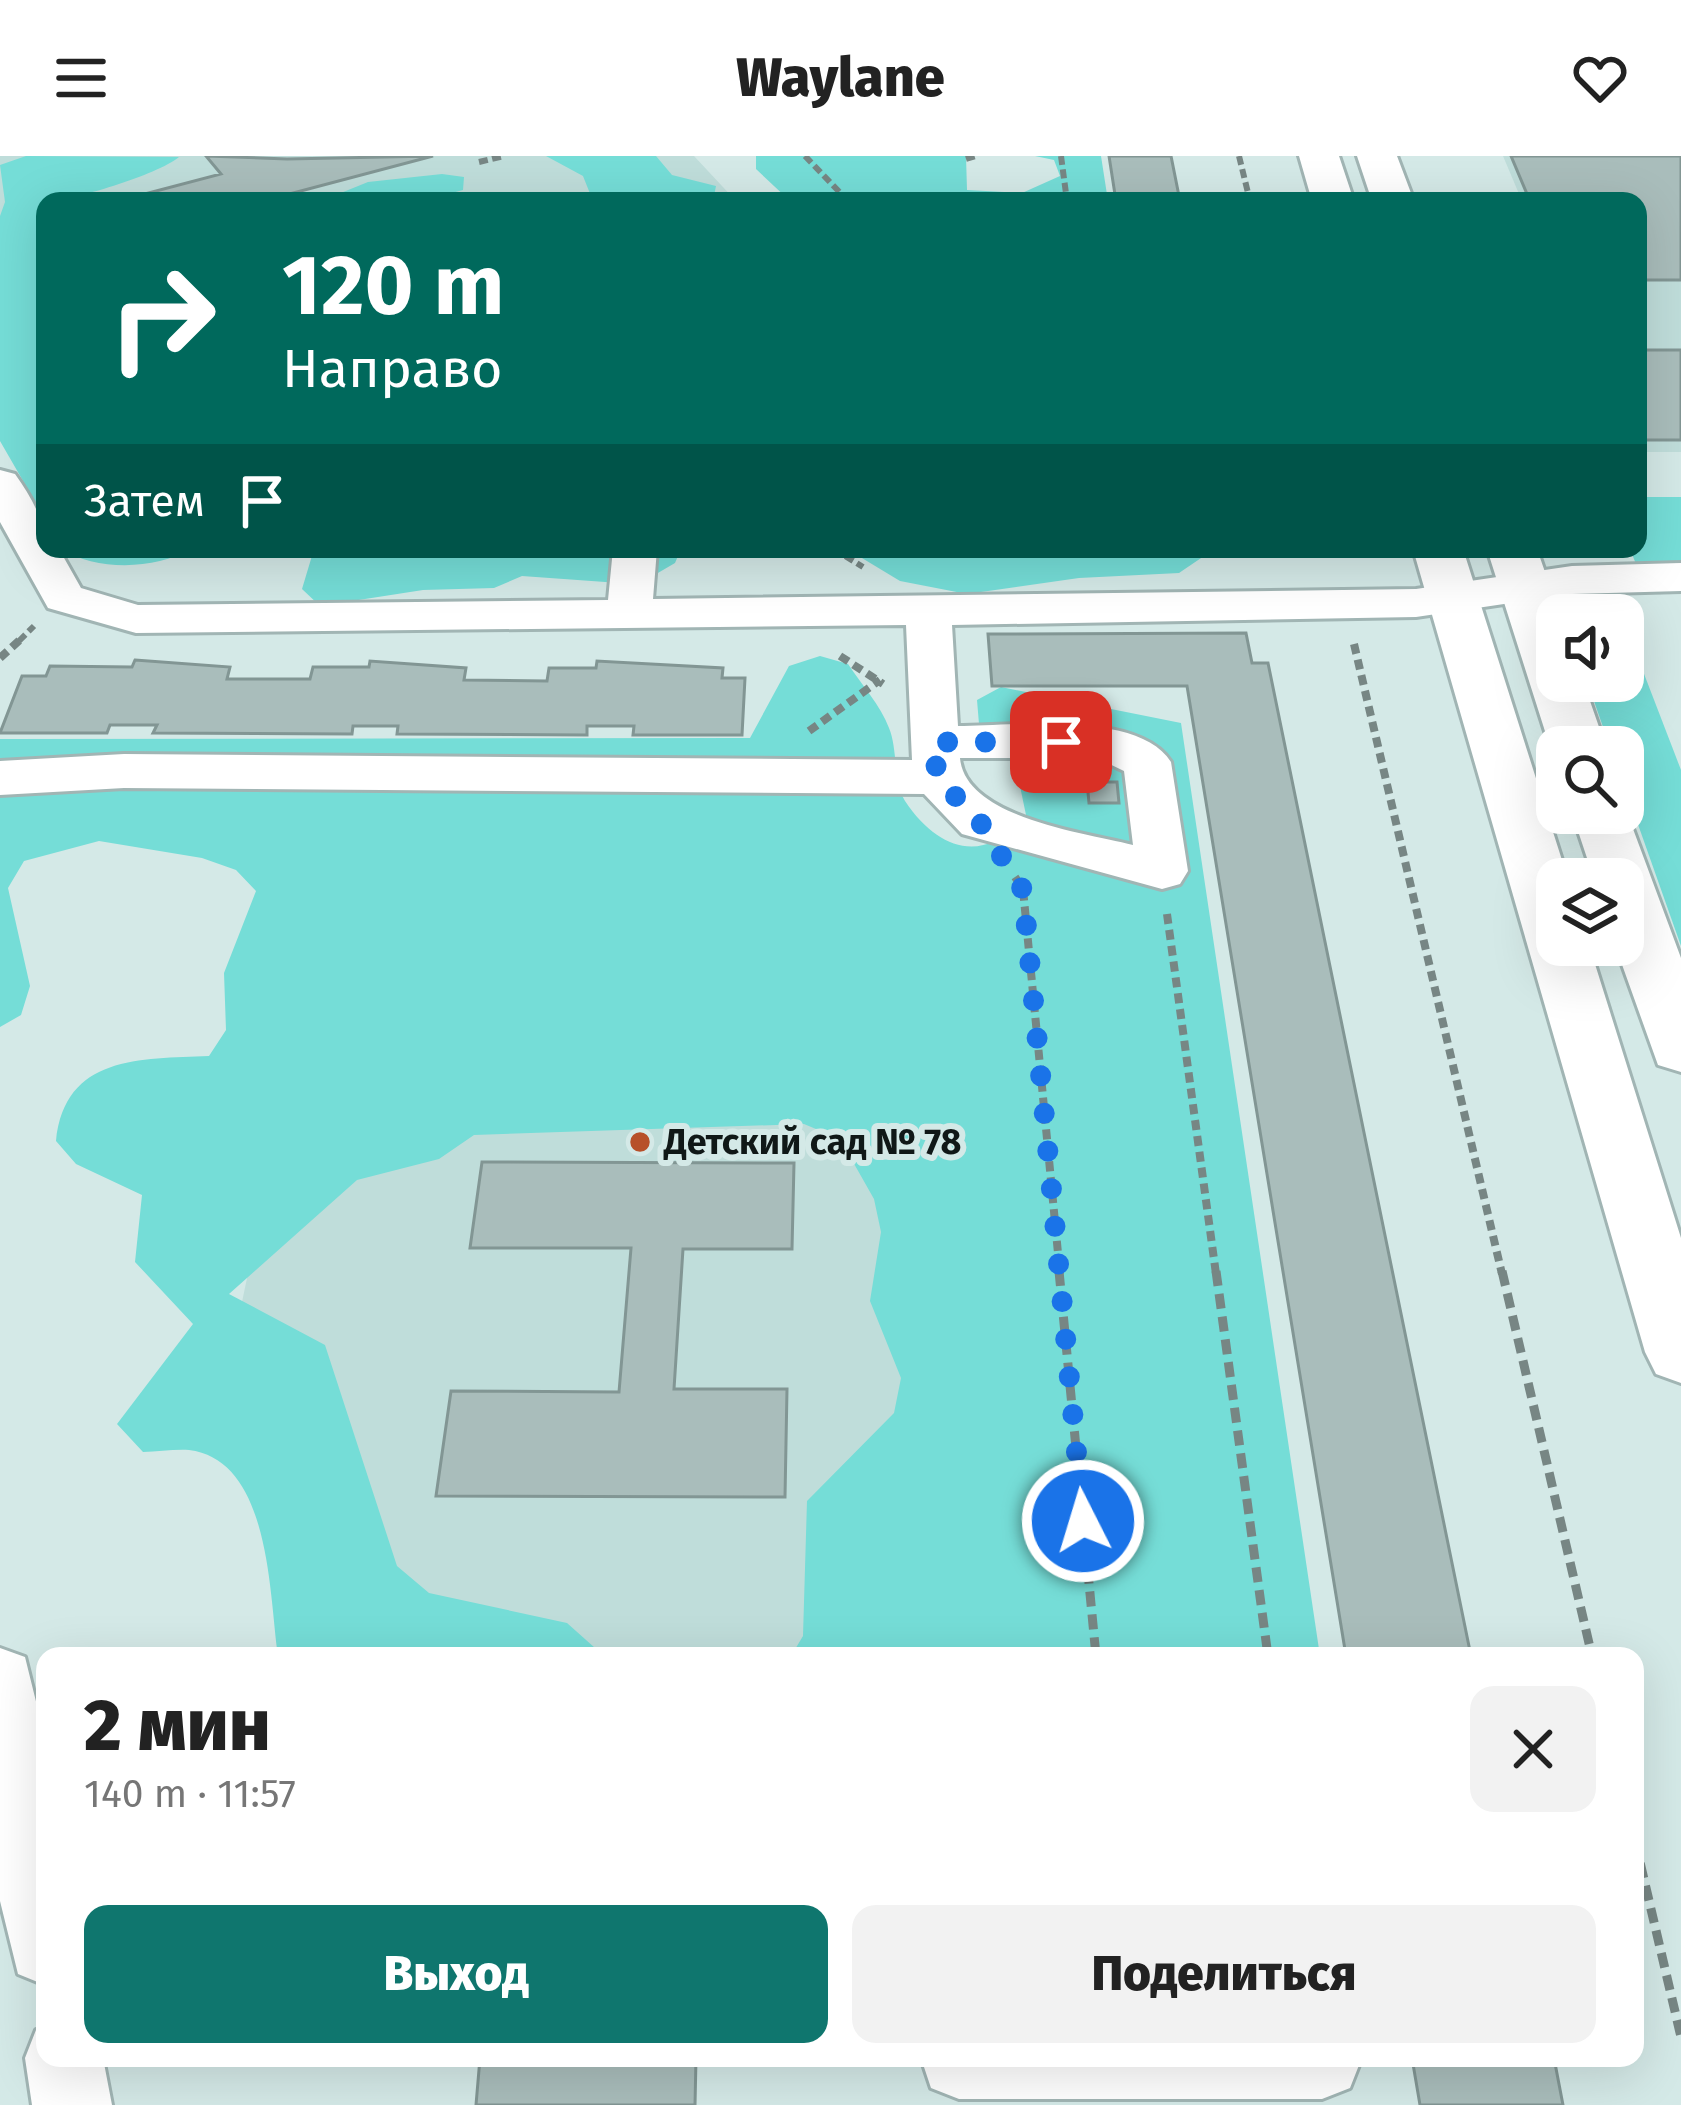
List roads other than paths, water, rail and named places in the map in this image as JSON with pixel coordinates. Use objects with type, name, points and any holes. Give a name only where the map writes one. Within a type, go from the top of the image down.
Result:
[{"type":"main road","points":[[1319,156],[1330,192]]},
{"type":"main road","points":[[1378,156],[1390,192]]},
{"type":"main road","points":[[1519,568],[1572,726]]},
{"type":"main road","points":[[1445,573],[1536,874]]},
{"type":"main road","points":[[1608,834],[1681,1048]]},
{"type":"main road","points":[[1564,966],[1681,1352]]},
{"type":"street","points":[[0,483],[36,548]]},
{"type":"street","points":[[42,558],[64,598],[136,619],[771,611],[930,627],[1345,603],[1445,573],[1519,568],[1681,577]]},
{"type":"street","points":[[628,613],[634,558]]},
{"type":"street","points":[[0,778],[124,771],[746,776],[935,746],[1103,742],[1147,762],[1162,871],[980,822],[935,746],[930,627]]},
{"type":"street","points":[[0,1682],[36,1894]]},
{"type":"street","points":[[66,2067],[72,2105]]},
{"type":"street","points":[[960,2074],[1082,2067]]},
{"type":"place","name":"Детский сад № 78","points":[[640,1142]]}]
